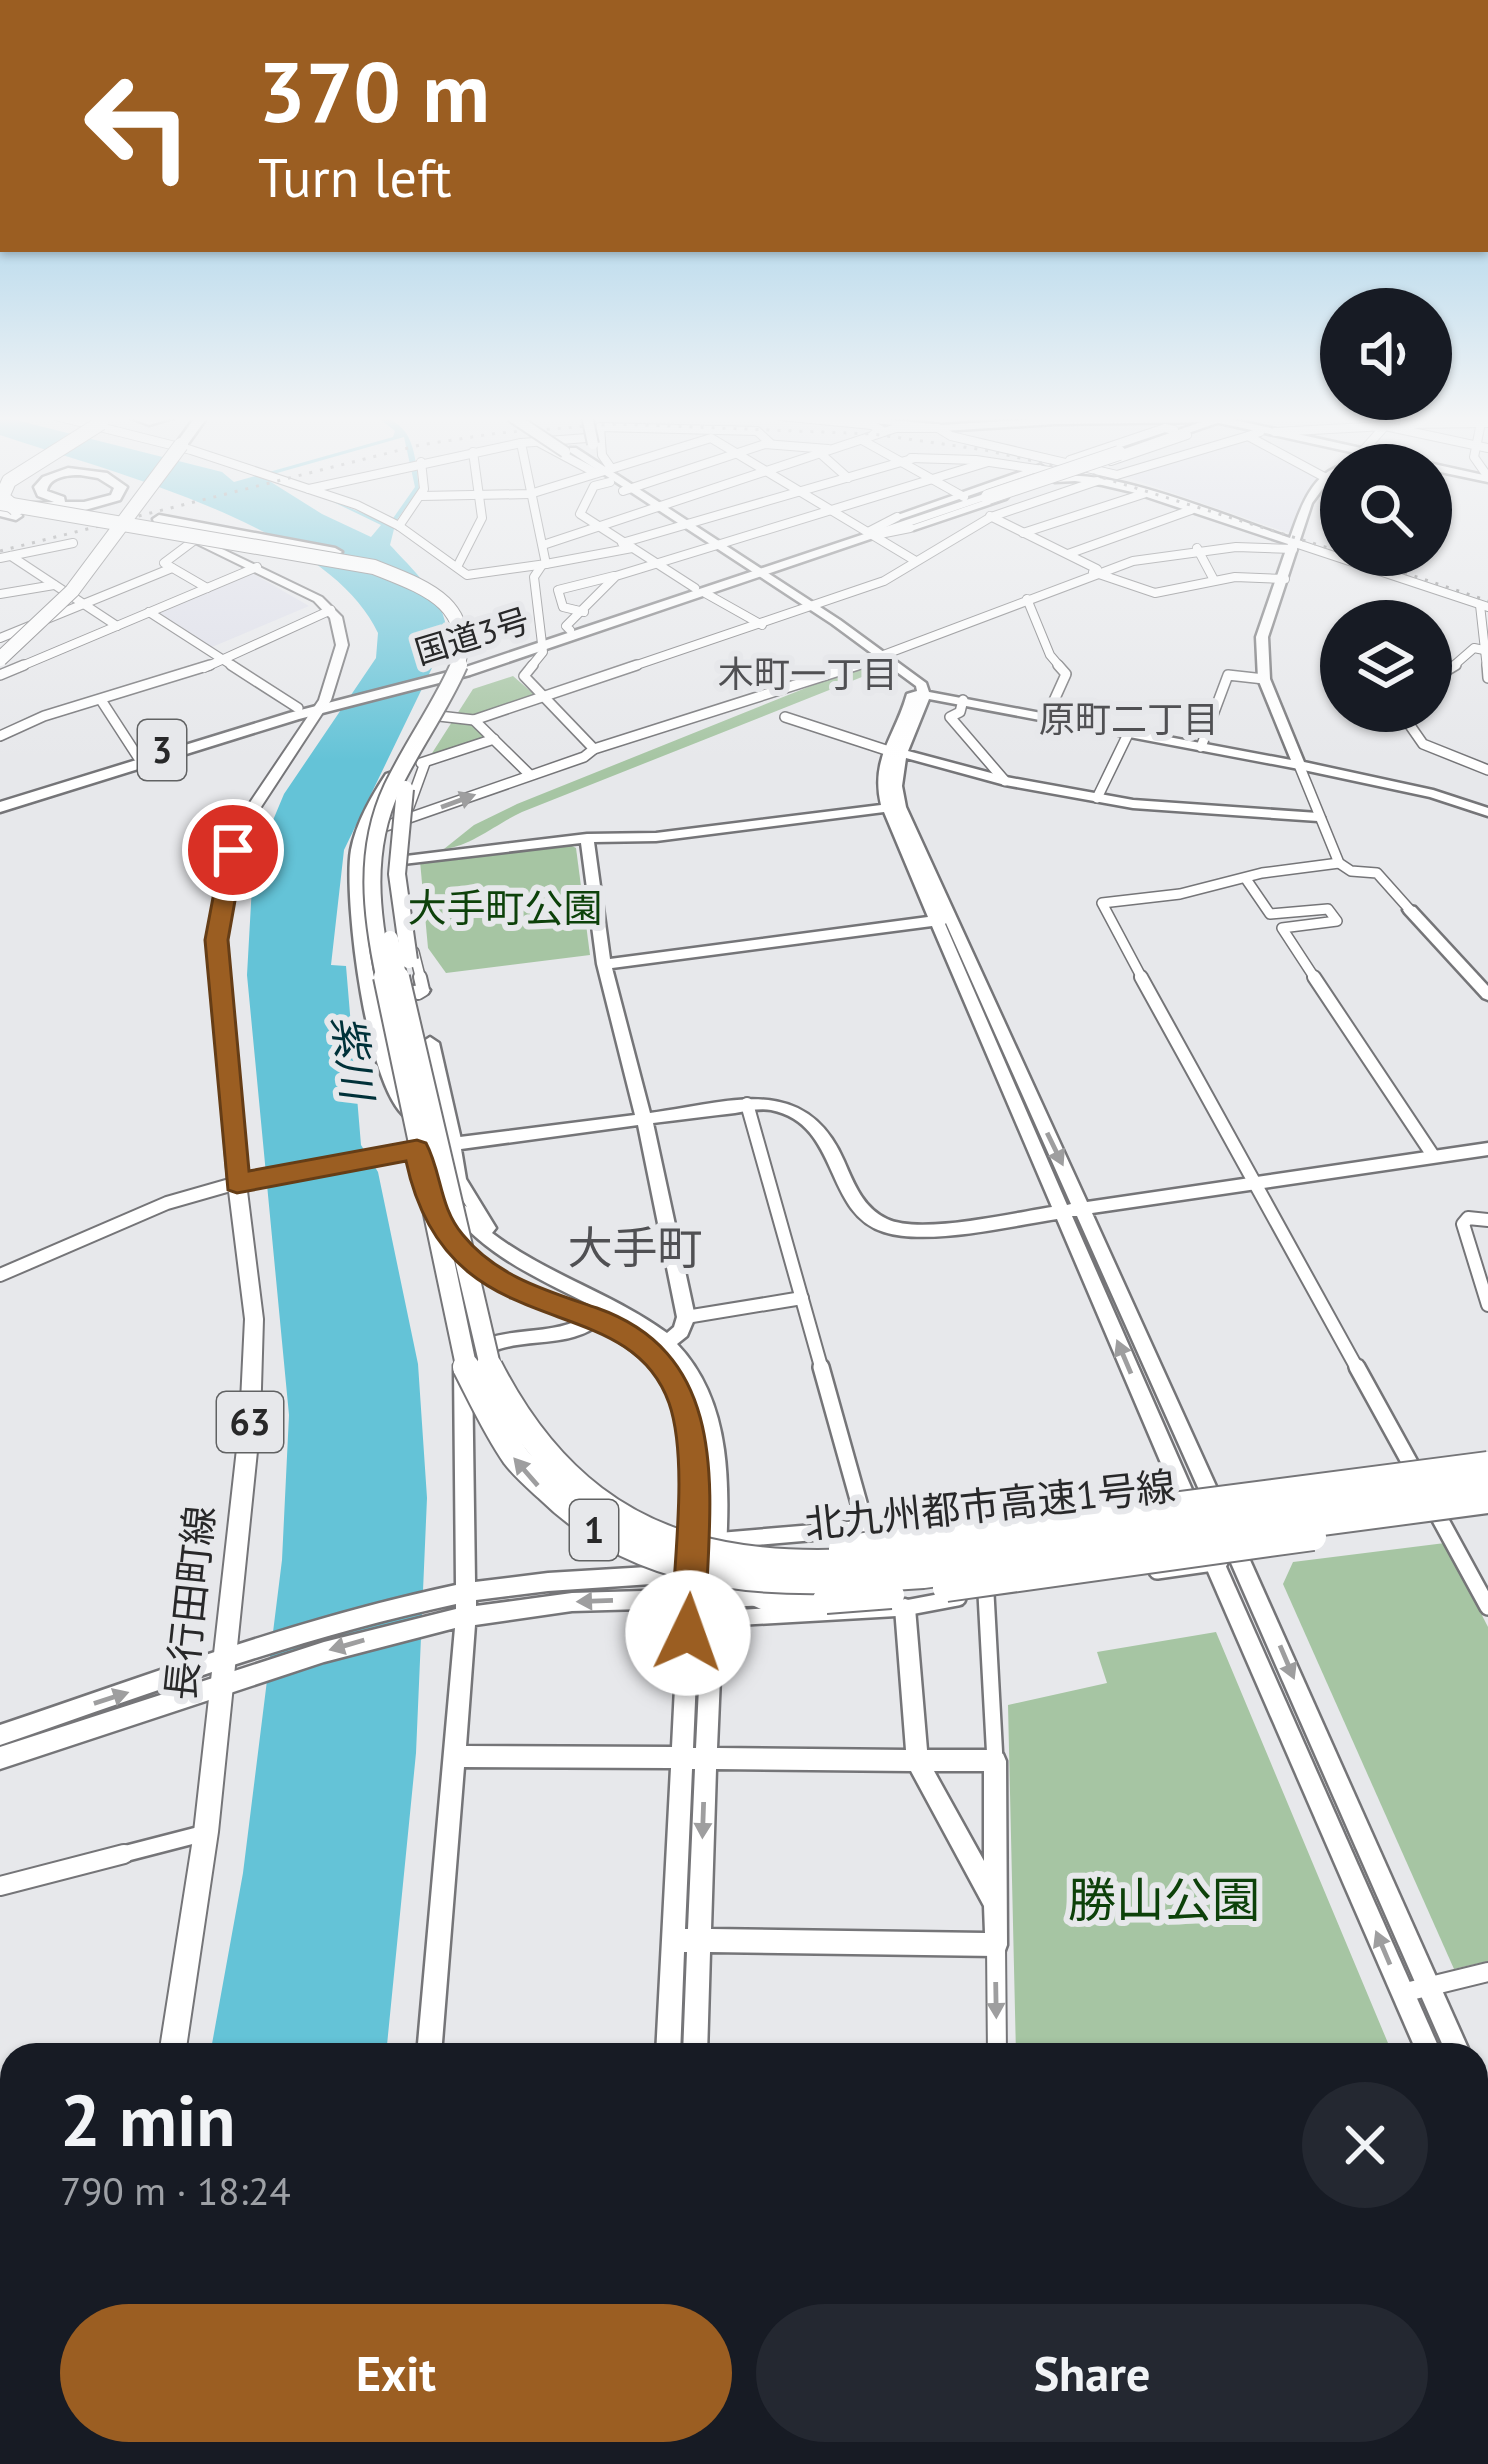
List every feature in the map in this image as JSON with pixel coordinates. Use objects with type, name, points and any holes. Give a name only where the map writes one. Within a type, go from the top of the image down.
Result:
[{"type":"highway","points":[[0,652],[72,591],[115,531]]},
{"type":"highway","points":[[136,531],[271,548]]},
{"type":"highway","points":[[137,531],[142,532]]},
{"type":"highway","name":"1","points":[[169,531],[374,567],[438,596],[460,622],[464,643],[460,668],[443,691],[382,813],[371,874],[372,918],[466,1368],[498,1435],[554,1502],[602,1535],[657,1561],[740,1581],[828,1584],[926,1577],[1488,1504]]},
{"type":"highway","name":"北九州都市高速1号線","points":[[192,531],[335,552],[398,567],[440,585],[466,609],[477,631],[474,667],[405,789],[387,850],[386,916],[485,1361],[516,1420],[552,1465],[599,1505],[641,1528],[708,1552],[837,1562],[922,1556],[1488,1482]]},
{"type":"highway","points":[[223,531],[335,552]]},
{"type":"highway","name":"国道3号","points":[[539,644],[878,531]]},
{"type":"highway","name":"国道3号","points":[[0,803],[298,708],[443,691],[466,668],[700,590]]},
{"type":"highway","points":[[410,1113],[393,1082],[361,938],[357,904],[360,849],[382,793],[443,691]]},
{"type":"highway","name":"国道3号","points":[[0,803],[332,702]]},
{"type":"highway","points":[[405,789],[395,892],[430,1043],[434,1146]]},
{"type":"highway","points":[[752,1567],[830,1550],[1488,1468]]},
{"type":"highway","points":[[761,1597],[826,1600],[914,1593],[1276,1543],[1488,1504]]},
{"type":"main road","points":[[153,531],[196,539],[318,598],[331,610]]},
{"type":"main road","name":"長行田町線","points":[[174,2043],[206,1832],[250,1422],[254,1318],[247,1181],[217,940],[233,850],[254,807],[332,702],[342,645],[331,610]]},
{"type":"street","points":[[406,531],[467,575],[547,564],[671,531]]},
{"type":"street","points":[[457,567],[475,531]]},
{"type":"street","points":[[539,531],[547,564],[573,583]]},
{"type":"street","points":[[543,545],[587,531]]},
{"type":"street","points":[[605,531],[762,625]]},
{"type":"street","points":[[690,531],[880,657],[920,694],[1298,765],[1432,794],[1488,812]]},
{"type":"street","points":[[584,612],[562,605],[558,590],[770,531]]},
{"type":"street","points":[[867,531],[914,560]]},
{"type":"street","points":[[871,533],[874,531]]},
{"type":"street","points":[[871,533],[887,531]]},
{"type":"street","points":[[474,720],[884,581],[966,531]]},
{"type":"street","points":[[1017,531],[1094,570],[1155,593],[1168,605]]},
{"type":"street","points":[[1022,534],[1031,531]]},
{"type":"street","points":[[1068,554],[1132,531]]},
{"type":"street","points":[[1251,531],[1485,603],[1488,678]]},
{"type":"street","points":[[1298,531],[1262,638],[1264,679],[1318,817],[1339,863],[1351,871],[1377,872],[1488,995]]},
{"type":"street","points":[[196,539],[164,562],[206,588]]},
{"type":"street","points":[[6,557],[73,543]]},
{"type":"street","points":[[386,826],[584,757],[594,748],[794,689],[1094,570],[1197,548],[1294,546]]},
{"type":"street","points":[[1197,548],[1214,580]]},
{"type":"street","points":[[6,557],[117,626]]},
{"type":"street","points":[[547,564],[534,578],[542,656],[524,676],[594,748]]},
{"type":"street","points":[[0,675],[257,567]]},
{"type":"street","points":[[0,638],[172,568]]},
{"type":"street","points":[[570,630],[566,626],[616,576]]},
{"type":"street","points":[[1155,593],[1214,580],[1285,579]]},
{"type":"street","points":[[0,593],[55,585]]},
{"type":"street","points":[[1027,599],[1050,655],[1066,674],[1047,716]]},
{"type":"street","points":[[0,736],[44,716],[190,674],[331,610]]},
{"type":"street","points":[[149,612],[298,708]]},
{"type":"street","points":[[1452,667],[1474,648],[1484,650]]},
{"type":"street","points":[[0,652],[23,665]]},
{"type":"street","points":[[466,668],[443,691],[418,763],[406,819],[406,900],[423,990],[397,999],[385,996],[410,1113],[434,1146],[429,1203],[469,1260],[500,1284],[595,1318],[660,1348],[681,1394],[693,1437],[702,1571],[712,1610],[694,1758],[686,1941],[670,2043]]},
{"type":"street","points":[[1201,747],[1228,675],[1264,679]]},
{"type":"street","points":[[443,691],[530,776]]},
{"type":"street","points":[[920,694],[881,783],[1061,1212],[1425,2043]]},
{"type":"street","points":[[101,700],[138,757]]},
{"type":"street","points":[[963,700],[960,712],[950,717],[1005,781]]},
{"type":"street","points":[[785,717],[1005,781],[1097,798],[1318,817]]},
{"type":"street","points":[[1415,732],[1423,744],[1488,770]]},
{"type":"street","points":[[1097,798],[1129,733]]},
{"type":"street","points":[[494,740],[418,763],[386,826],[378,905],[445,1189],[462,1216],[517,1259],[638,1320],[694,1379],[709,1417],[713,1541],[688,1601],[694,1758]]},
{"type":"street","points":[[404,860],[587,838],[656,837],[894,807]]},
{"type":"street","points":[[587,838],[604,964],[686,1317],[681,1331],[660,1348]]},
{"type":"street","points":[[1339,863],[1180,894],[1102,903],[1488,1606]]},
{"type":"street","points":[[1246,879],[1270,914],[1328,909],[1337,921],[1282,928],[1432,1154]]},
{"type":"street","points":[[378,905],[406,900]]},
{"type":"street","points":[[604,964],[942,920]]},
{"type":"street","points":[[942,920],[1083,1208],[1454,2043]]},
{"type":"street","points":[[0,1275],[167,1203],[247,1181],[434,1146],[747,1104],[786,1106],[812,1118],[829,1141],[848,1195],[873,1221],[894,1230],[931,1232],[1488,1149]]},
{"type":"street","points":[[747,1104],[866,1528]]},
{"type":"street","points":[[1488,1220],[1468,1218],[1463,1224],[1488,1305]]},
{"type":"street","points":[[686,1317],[802,1298]]},
{"type":"street","points":[[429,2043],[458,1756],[466,1617],[463,1365],[478,1347],[572,1332],[595,1318]]},
{"type":"street","points":[[713,1541],[866,1528],[901,1532],[1187,1502],[1217,1507],[1488,1468]]},
{"type":"street","points":[[0,1735],[257,1647],[467,1592],[575,1578],[752,1567],[1187,1502]]},
{"type":"street","points":[[0,1758],[439,1621],[572,1602],[688,1601],[712,1610],[905,1608],[1211,1556],[1288,1535],[1488,1504]]},
{"type":"street","points":[[712,1610],[761,1597],[1211,1556]]},
{"type":"street","points":[[986,1594],[995,1761],[997,2043]]},
{"type":"street","points":[[905,1608],[917,1761],[994,1902]]},
{"type":"street","points":[[458,1756],[995,1761]]},
{"type":"street","points":[[0,1886],[206,1832]]},
{"type":"street","points":[[686,1941],[996,1945]]},
{"type":"street","points":[[686,1941],[694,2043]]},
{"type":"street","points":[[1402,1993],[1488,1972]]},
{"type":"shaded area","points":[[252,573],[309,606],[212,647],[157,612]]},
{"type":"green space","points":[[868,663],[877,671],[522,812],[474,839],[444,849],[474,825],[517,804]]},
{"type":"green space","points":[[513,676],[536,696],[471,717],[489,740],[427,761],[473,689]]},
{"type":"green space","name":"大手町公園","points":[[568,844],[576,848],[590,955],[446,973],[428,948],[420,861]]},
{"type":"green space","points":[[1445,1543],[1488,1627],[1488,1961],[1454,1969],[1283,1584],[1293,1562]]},
{"type":"green space","name":"勝山公園","points":[[1216,1632],[1388,2043],[1016,2043],[1008,1705],[1107,1683],[1097,1652]]},
{"type":"water","name":"紫川","points":[[358,531],[371,537],[376,531],[394,531],[390,545],[436,600],[446,626],[446,639],[344,850],[331,965],[346,966],[361,1145],[378,1172],[418,1364],[427,1498],[416,1753],[387,2043],[212,2043],[243,1873],[282,1560],[289,1415],[247,975],[253,868],[284,794],[376,658],[378,633],[352,595],[313,562],[265,532]]},
{"type":"railway","points":[[0,551],[79,531]]},
{"type":"railway","points":[[1274,531],[1320,545]]},
{"type":"railway","points":[[1414,576],[1488,601]]},
{"type":"district","name":"木町一丁目","points":[[808,674]]},
{"type":"district","name":"原町二丁目","points":[[1129,719]]},
{"type":"district","name":"大手町","points":[[635,1248]]},
{"type":"route","points":[[233,850],[217,940],[237,1183],[417,1149],[429,1203],[451,1240],[478,1269],[519,1292],[611,1325],[652,1354],[681,1394],[693,1437],[688,1633]]}]
